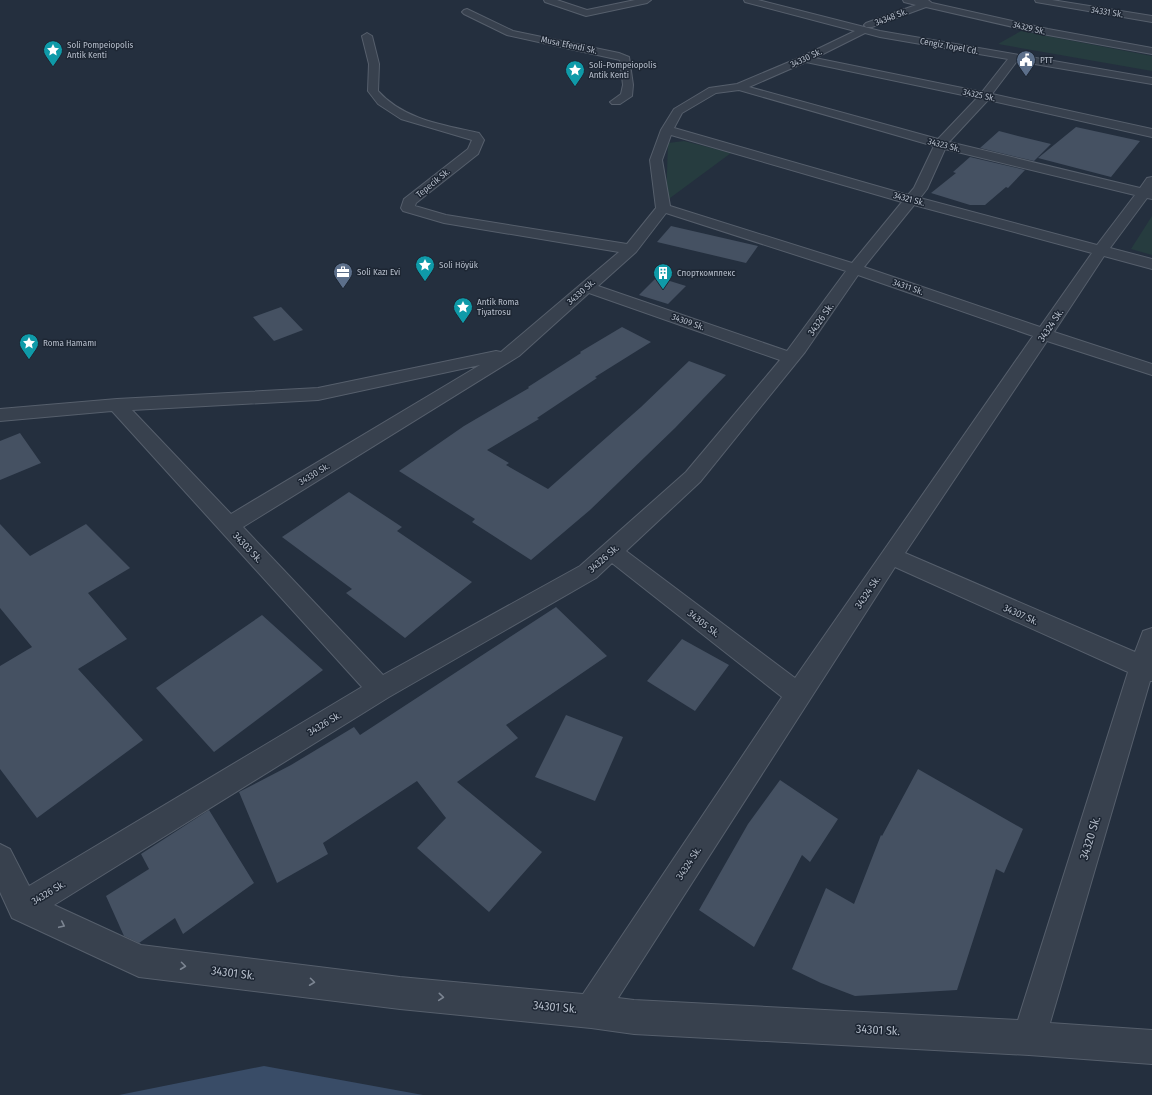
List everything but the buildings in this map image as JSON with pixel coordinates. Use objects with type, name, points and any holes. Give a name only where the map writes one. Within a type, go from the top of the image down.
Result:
[{"type":"street","points":[[548,0],[586,13],[647,0]]},
{"type":"street","name":"Cengiz Topel Cd.","points":[[748,0],[801,15],[1015,57],[1152,81]]},
{"type":"street","name":"Cengiz Topel Cd.","points":[[769,0],[867,28],[1152,74]]},
{"type":"street","name":"34329 Sk.","points":[[907,0],[1048,32],[1152,50]]},
{"type":"street","name":"34348 Sk.","points":[[867,28],[935,0]]},
{"type":"street","name":"34331 Sk.","points":[[1039,0],[1055,4],[1152,19]]},
{"type":"street","points":[[1043,11],[1055,4]]},
{"type":"street","name":"Musa Efendi Sk.","points":[[482,10],[469,8],[510,33],[570,44],[619,56],[625,59],[628,85],[626,96],[616,102]]},
{"type":"street","points":[[1019,26],[1031,18]]},
{"type":"street","name":"34330 Sk.","points":[[228,526],[513,352],[631,249],[663,208],[656,160],[667,130],[678,111],[714,90],[739,87],[805,59],[867,28]]},
{"type":"street","name":"Tepecik Sk.","points":[[367,36],[376,70],[373,91],[378,100],[404,117],[475,136],[478,140],[474,151],[409,202],[408,208],[444,219],[631,249]]},
{"type":"street","name":"34326 Sk.","points":[[23,907],[380,689],[588,572],[693,477],[791,358],[855,269],[920,189],[941,144],[985,96],[1015,57]]},
{"type":"street","name":"34325 Sk.","points":[[805,59],[985,96],[1152,133]]},
{"type":"street","name":"34323 Sk.","points":[[739,87],[941,144],[1149,189]]},
{"type":"street","name":"34321 Sk.","points":[[667,130],[911,200],[1152,264]]},
{"type":"street","name":"34324 Sk.","points":[[591,1011],[891,556],[1101,250],[1149,189]]},
{"type":"street","name":"34311 Sk.","points":[[663,208],[855,269],[1152,370]]},
{"type":"street","name":"34309 Sk.","points":[[586,287],[791,358]]},
{"type":"street","points":[[0,415],[117,405],[318,394],[513,352]]},
{"type":"street","name":"34303 Sk.","points":[[117,405],[380,689]]},
{"type":"street","name":"34305 Sk.","points":[[611,551],[798,695]]},
{"type":"street","name":"34307 Sk.","points":[[891,556],[1147,669]]},
{"type":"street","name":"34320 Sk.","points":[[1029,1038],[1147,669],[1152,638]]},
{"type":"street","points":[[0,859],[23,907]]},
{"type":"street","name":"34301 Sk.","points":[[23,907],[139,961],[400,993],[591,1011],[634,1017],[1029,1038],[1152,1047]]},
{"type":"green space","points":[[1021,31],[1152,56],[1152,71],[998,44]]},
{"type":"green space","points":[[684,141],[731,153],[666,201],[668,143]]},
{"type":"green space","points":[[1152,216],[1152,255],[1131,249]]},
{"type":"water","points":[[264,1066],[423,1095],[119,1095]]},
{"type":"place","name":"Soli Pompeiopolis Antik Kenti","points":[[53,67]]},
{"type":"place","name":"PTT","points":[[1026,77]]},
{"type":"place","name":"Soli-Pompeiopolis Antik Kenti","points":[[575,87]]},
{"type":"place","name":"Soli Höyük","points":[[425,282]]},
{"type":"place","name":"Soli Kazı Evi","points":[[343,289]]},
{"type":"place","name":"Спорткомплекс","points":[[663,290]]},
{"type":"place","name":"Antik Roma Tiyatrosu","points":[[463,324]]},
{"type":"place","name":"Roma Hamamı","points":[[29,360]]}]
